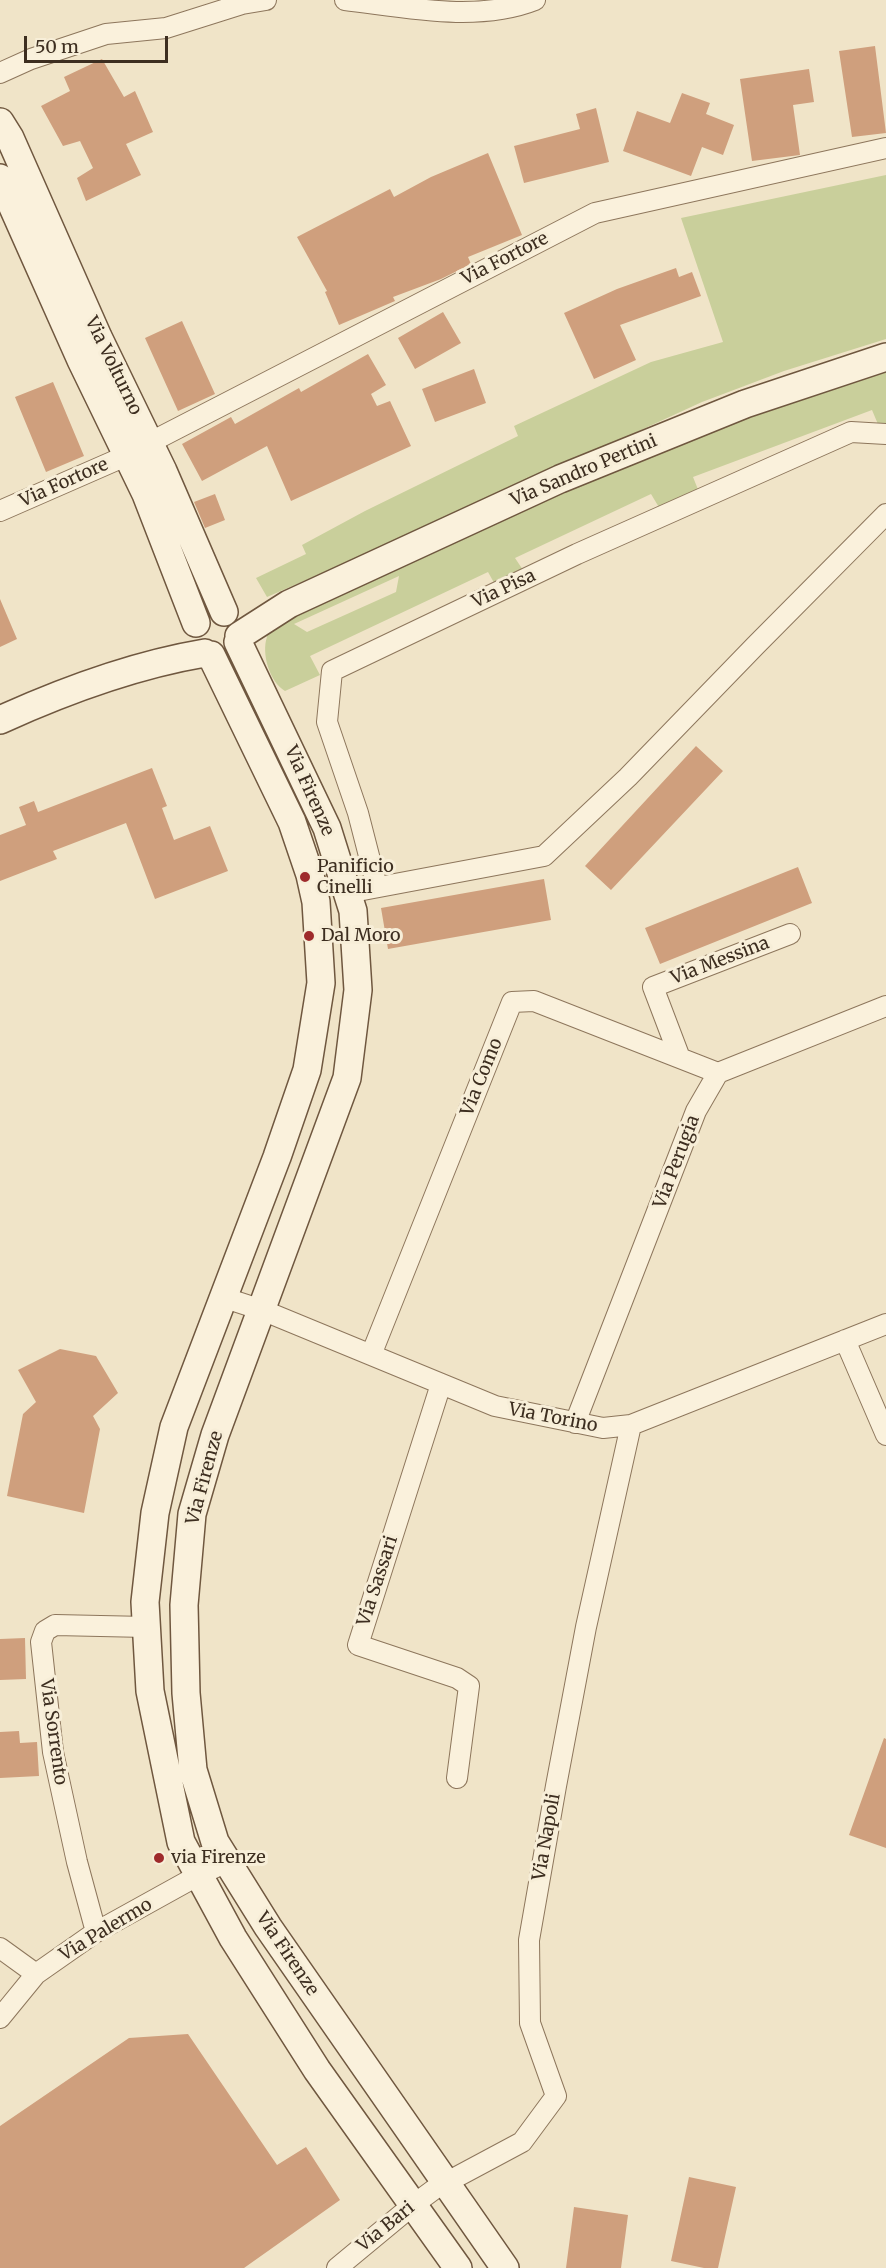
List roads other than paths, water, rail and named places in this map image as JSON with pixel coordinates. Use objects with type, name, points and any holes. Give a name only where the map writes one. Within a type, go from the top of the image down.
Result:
[{"type":"street","points":[[0,73],[106,34],[166,28],[242,4],[266,0]]},
{"type":"street","points":[[345,0],[410,9],[469,12],[521,5],[535,0]]},
{"type":"street","name":"Via Volturno","points":[[0,122],[10,138],[98,337],[139,449],[146,494],[202,640]]},
{"type":"street","name":"Via Fortore","points":[[0,511],[139,449],[595,213],[886,148]]},
{"type":"street","name":"Via Volturno","points":[[0,178],[81,360],[139,449],[232,626]]},
{"type":"street","name":"Via Sandro Pertini","points":[[232,626],[289,604],[560,479],[745,404],[886,357]]},
{"type":"street","name":"Via Pisa","points":[[377,887],[358,813],[327,722],[332,671],[578,554],[851,432],[886,434]]},
{"type":"street","points":[[347,893],[544,856],[628,777],[886,514]]},
{"type":"street","name":"Via Sandro Pertini","points":[[202,640],[208,612],[232,626]]},
{"type":"street","name":"Via Sandro Pertini","points":[[202,640],[227,653],[232,626]]},
{"type":"street","name":"Via Firenze","points":[[232,626],[327,828],[353,911],[358,990],[347,1078],[215,1435],[192,1514],[184,1605],[186,1693],[193,1770],[215,1842],[227,1862],[441,2185],[505,2268]]},
{"type":"street","name":"Via Sandro Pertini","points":[[0,720],[42,701],[138,667],[202,640]]},
{"type":"street","name":"Via Firenze","points":[[202,640],[292,822],[310,875],[316,902],[321,983],[307,1070],[277,1157],[174,1427],[155,1513],[145,1602],[150,1691],[181,1842],[233,1938],[317,2070],[458,2268]]},
{"type":"street","name":"Via Messina","points":[[680,1058],[653,987],[790,934]]},
{"type":"street","name":"Via Como","points":[[371,1355],[513,1002],[534,1001],[718,1073]]},
{"type":"street","points":[[718,1073],[886,1006]]},
{"type":"street","name":"Via Perugia","points":[[575,1423],[696,1111],[718,1073]]},
{"type":"street","name":"Via Torino","points":[[222,1297],[262,1310],[495,1406],[603,1428],[631,1425],[886,1324]]},
{"type":"street","points":[[845,1340],[886,1435]]},
{"type":"street","name":"Via Sassari","points":[[441,1384],[358,1645],[457,1678],[469,1686],[457,1778]]},
{"type":"street","name":"Via Napoli","points":[[441,2185],[522,2142],[556,2096],[530,2024],[530,1940],[582,1650],[631,1425]]},
{"type":"street","name":"Via Sorrento","points":[[96,1932],[77,1862],[53,1752],[41,1642],[45,1630],[55,1625],[146,1627]]},
{"type":"street","name":"Via Palermo","points":[[0,2018],[36,1974],[96,1932],[227,1862]]},
{"type":"street","points":[[0,1948],[36,1974]]},
{"type":"street","name":"Via Bari","points":[[337,2268],[413,2205],[441,2185]]},
{"type":"place","name":"Panificio Cinelli","points":[[305,877]]},
{"type":"place","name":"Dal Moro","points":[[309,936]]},
{"type":"place","name":"via Firenze","points":[[159,1858]]}]
